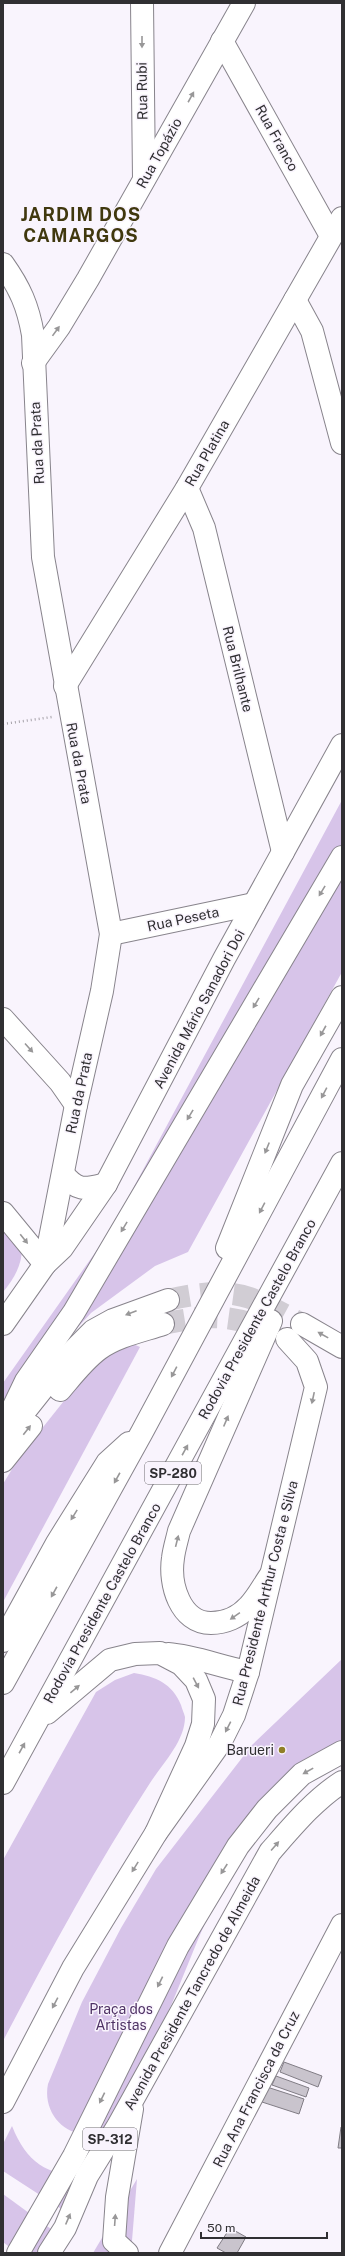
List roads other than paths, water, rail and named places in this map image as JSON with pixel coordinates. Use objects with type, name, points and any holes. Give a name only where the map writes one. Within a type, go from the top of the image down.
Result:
[{"type":"main road","name":"Rua Rubi","points":[[142,3],[144,179]]},
{"type":"main road","name":"Rua Topázio","points":[[33,363],[62,321],[244,3]]},
{"type":"main road","name":"Rua Franco","points":[[222,41],[337,227]]},
{"type":"main road","name":"Rua Platina","points":[[65,686],[187,488],[337,227]]},
{"type":"main road","name":"Rua da Prata","points":[[3,264],[21,292],[28,309],[33,335],[33,363],[43,557],[70,714],[111,934],[102,991],[76,1105],[44,1264]]},
{"type":"main road","points":[[295,300],[312,330],[342,443]]},
{"type":"main road","name":"Rua Brilhante","points":[[187,488],[204,528],[283,852]]},
{"type":"main road","name":"Avenida Mário Sanadori Doi","points":[[44,1264],[62,1248],[106,1184],[254,904],[342,745]]},
{"type":"main road","points":[[3,1430],[26,1381],[74,1312],[342,857]]},
{"type":"main road","name":"Rua Peseta","points":[[111,934],[254,904]]},
{"type":"main road","points":[[186,1349],[292,1085],[342,997]]},
{"type":"main road","points":[[3,1019],[60,1082],[76,1105]]},
{"type":"main road","name":"SP-280","points":[[3,1683],[142,1432],[342,1059]]},
{"type":"main road","points":[[270,1576],[248,1607],[228,1621],[203,1623],[192,1619],[183,1610],[173,1580],[172,1559],[179,1531],[341,1166]]},
{"type":"main road","name":"Rodovia Presidente Castelo Branco","points":[[3,1782],[341,1166]]},
{"type":"main road","points":[[63,1174],[72,1184],[79,1188],[106,1184]]},
{"type":"main road","points":[[3,1214],[44,1264],[3,1324]]},
{"type":"main road","points":[[3,1438],[71,1353],[93,1331],[113,1320],[168,1300]]},
{"type":"main road","points":[[3,1461],[78,1368],[99,1349],[121,1338],[163,1324]]},
{"type":"main road","points":[[302,1324],[342,1347]]},
{"type":"main road","name":"Rua Presidente Arthur Costa e Silva","points":[[156,1833],[220,1742],[234,1715],[248,1672],[316,1387],[307,1361],[287,1339]]},
{"type":"main road","points":[[3,1641],[57,1543],[107,1462],[142,1432]]},
{"type":"main road","points":[[36,1724],[110,1660],[135,1654],[160,1653],[184,1655],[224,1668],[248,1672]]},
{"type":"main road","points":[[3,2102],[73,1968],[156,1833],[196,1746],[204,1724],[204,1699],[196,1680],[181,1664],[160,1653]]},
{"type":"main road","points":[[18,2253],[74,2156],[178,1946],[234,1852],[266,1809],[302,1774],[342,1752]]},
{"type":"main road","name":"Avenida Presidente Tancredo de Almeida","points":[[49,2253],[65,2228],[87,2176],[133,2099],[270,1852],[295,1822],[330,1789],[342,1782]]},
{"type":"main road","name":"Rua Ana Francisca da Cruz","points":[[170,2253],[342,1925]]},
{"type":"main road","points":[[116,2249],[117,2197],[130,2128],[133,2099]]},
{"type":"tunnel","points":[[168,1300],[209,1293],[240,1295],[263,1304],[302,1324]]},
{"type":"tunnel","points":[[163,1324],[192,1319],[217,1317],[242,1321],[270,1331]]},
{"type":"place","name":"Barueri","points":[[282,1750]]},
{"type":"district","name":"JARDIM DOS CAMARGOS","points":[[81,225]]},
{"type":"park label","name":"Praça dos Artistas","points":[[121,2018]]}]
